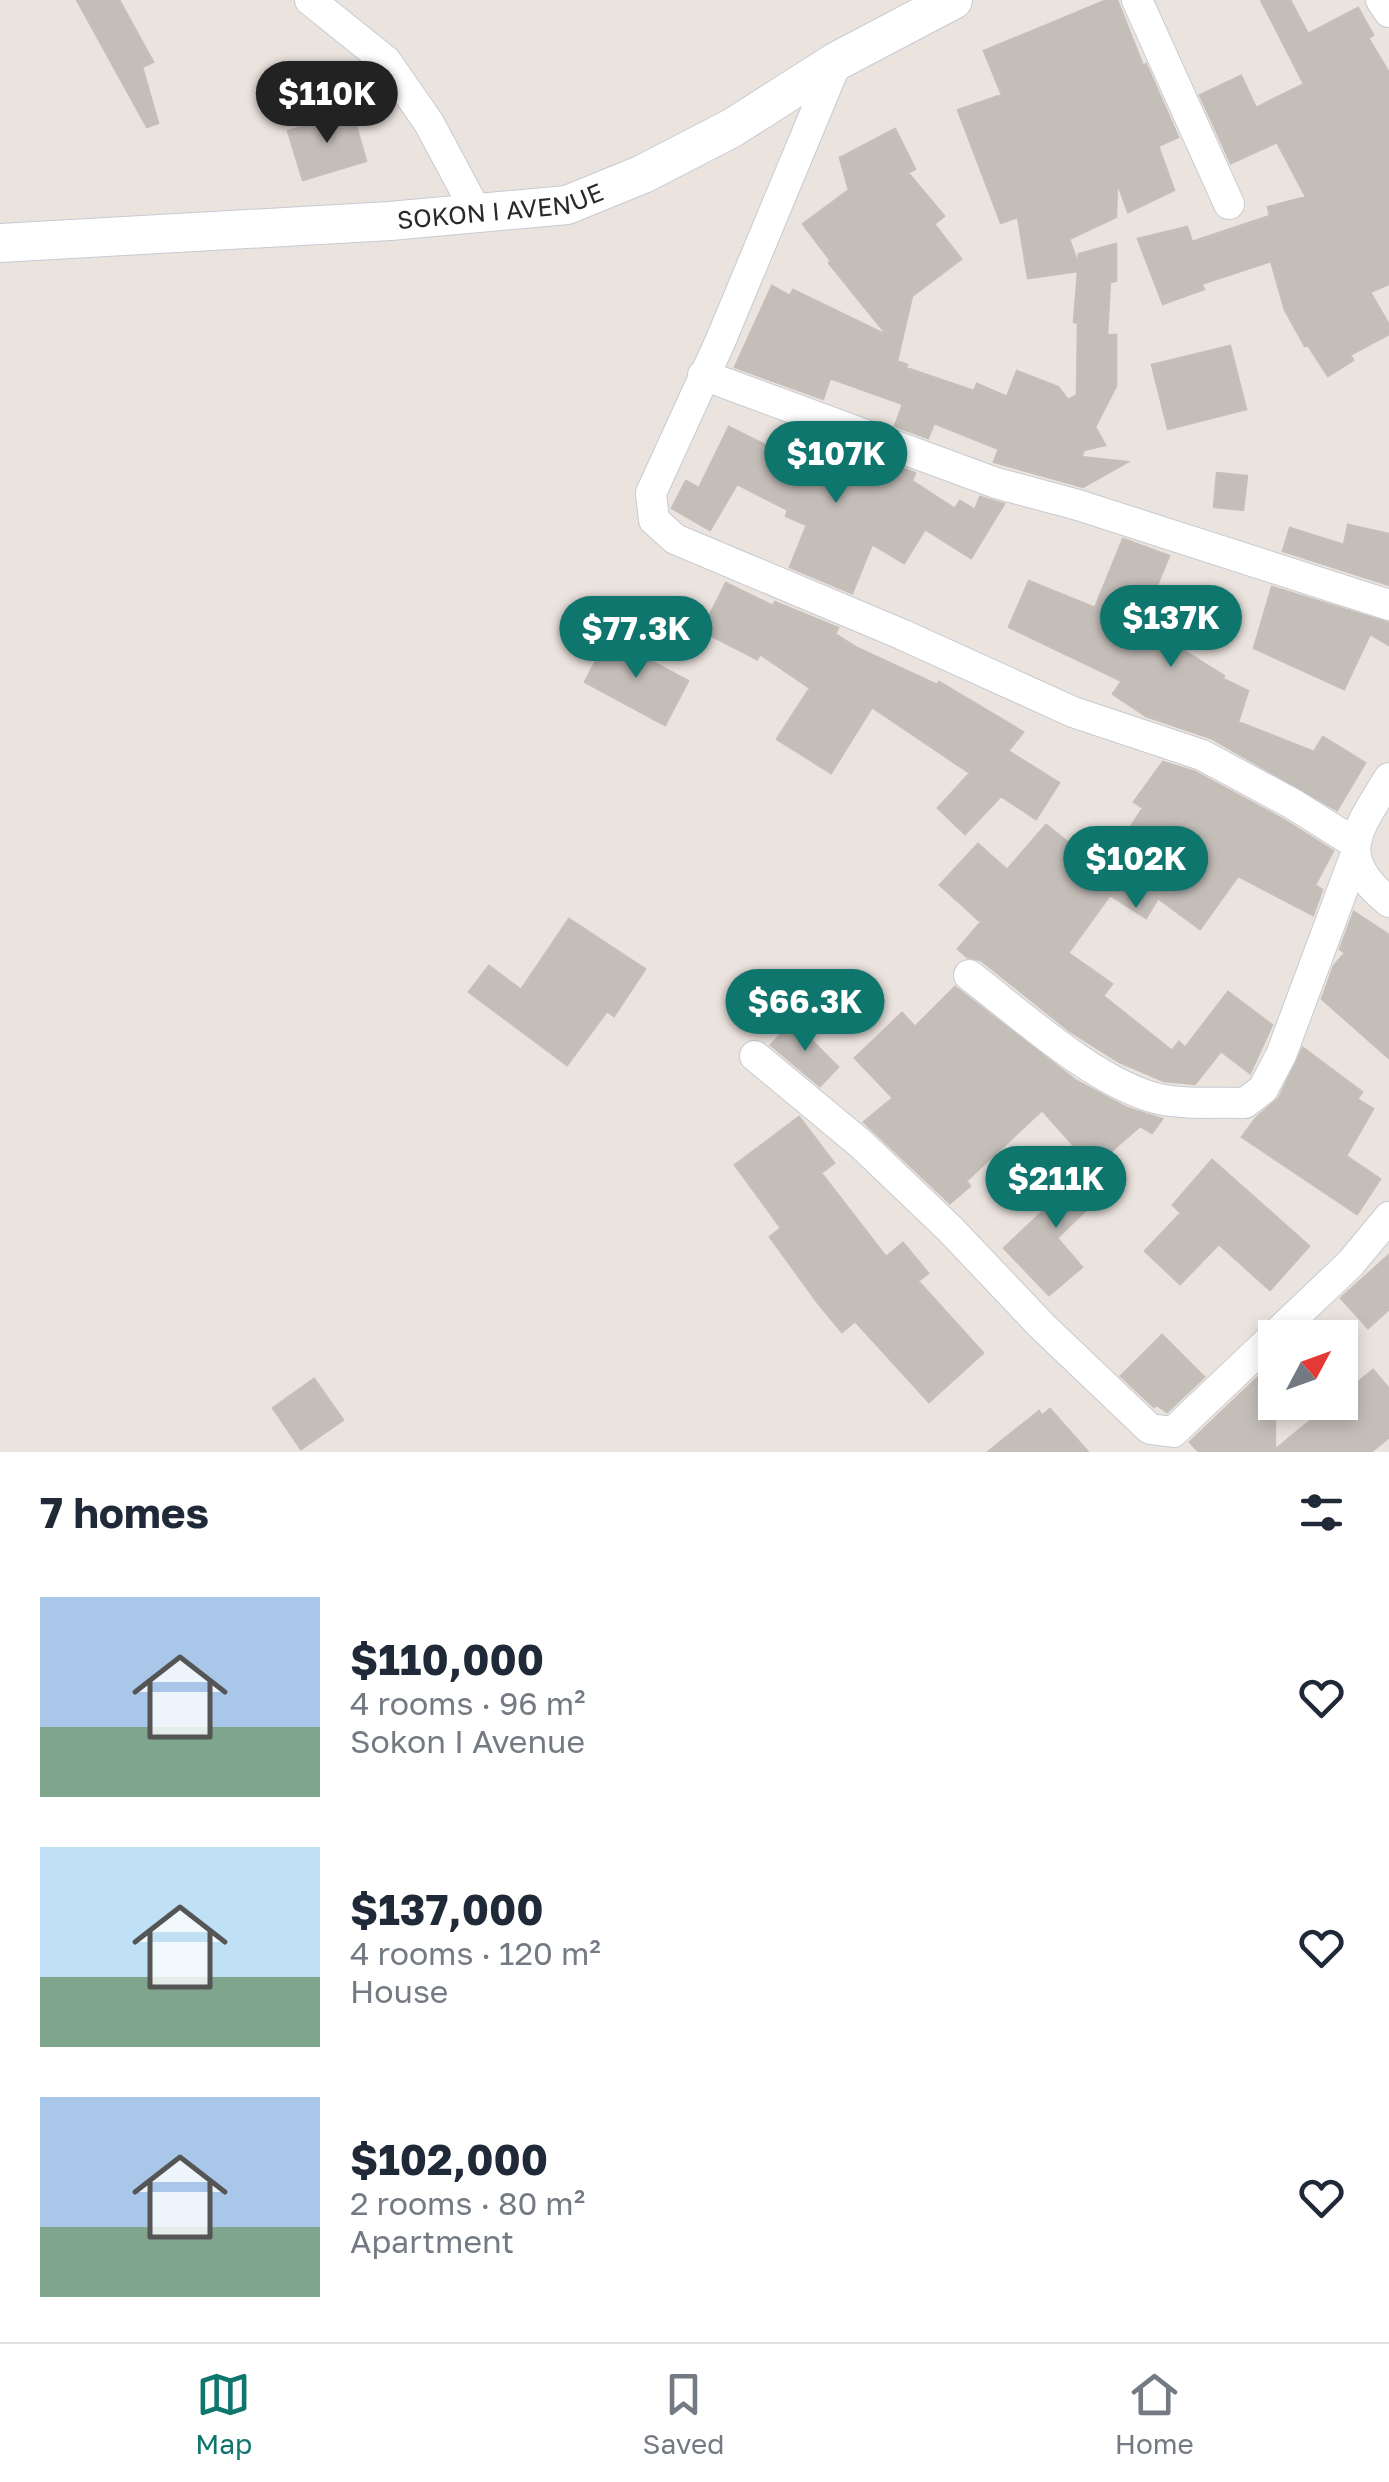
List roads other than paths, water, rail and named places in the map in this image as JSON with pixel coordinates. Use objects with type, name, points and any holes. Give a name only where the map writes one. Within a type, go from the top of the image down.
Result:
[{"type":"street","points":[[310,0],[386,61],[430,123],[477,212]]},
{"type":"street","name":"SOKON I AVENUE","points":[[0,242],[371,222],[568,205],[732,128],[838,61],[953,0]]},
{"type":"street","points":[[1137,0],[1229,204]]},
{"type":"street","points":[[1381,0],[1389,12]]},
{"type":"street","points":[[838,61],[651,493],[654,520],[675,538],[1074,712],[1202,755],[1294,804],[1355,851],[1358,872],[1389,902]]},
{"type":"street","points":[[703,375],[996,483],[1078,505],[1389,605]]},
{"type":"street","points":[[968,975],[1085,1063],[1126,1085],[1159,1099],[1245,1104],[1263,1089],[1280,1054],[1355,851],[1389,778]]},
{"type":"street","points":[[755,1056],[861,1144],[1150,1429],[1173,1432],[1350,1264],[1389,1217]]}]
